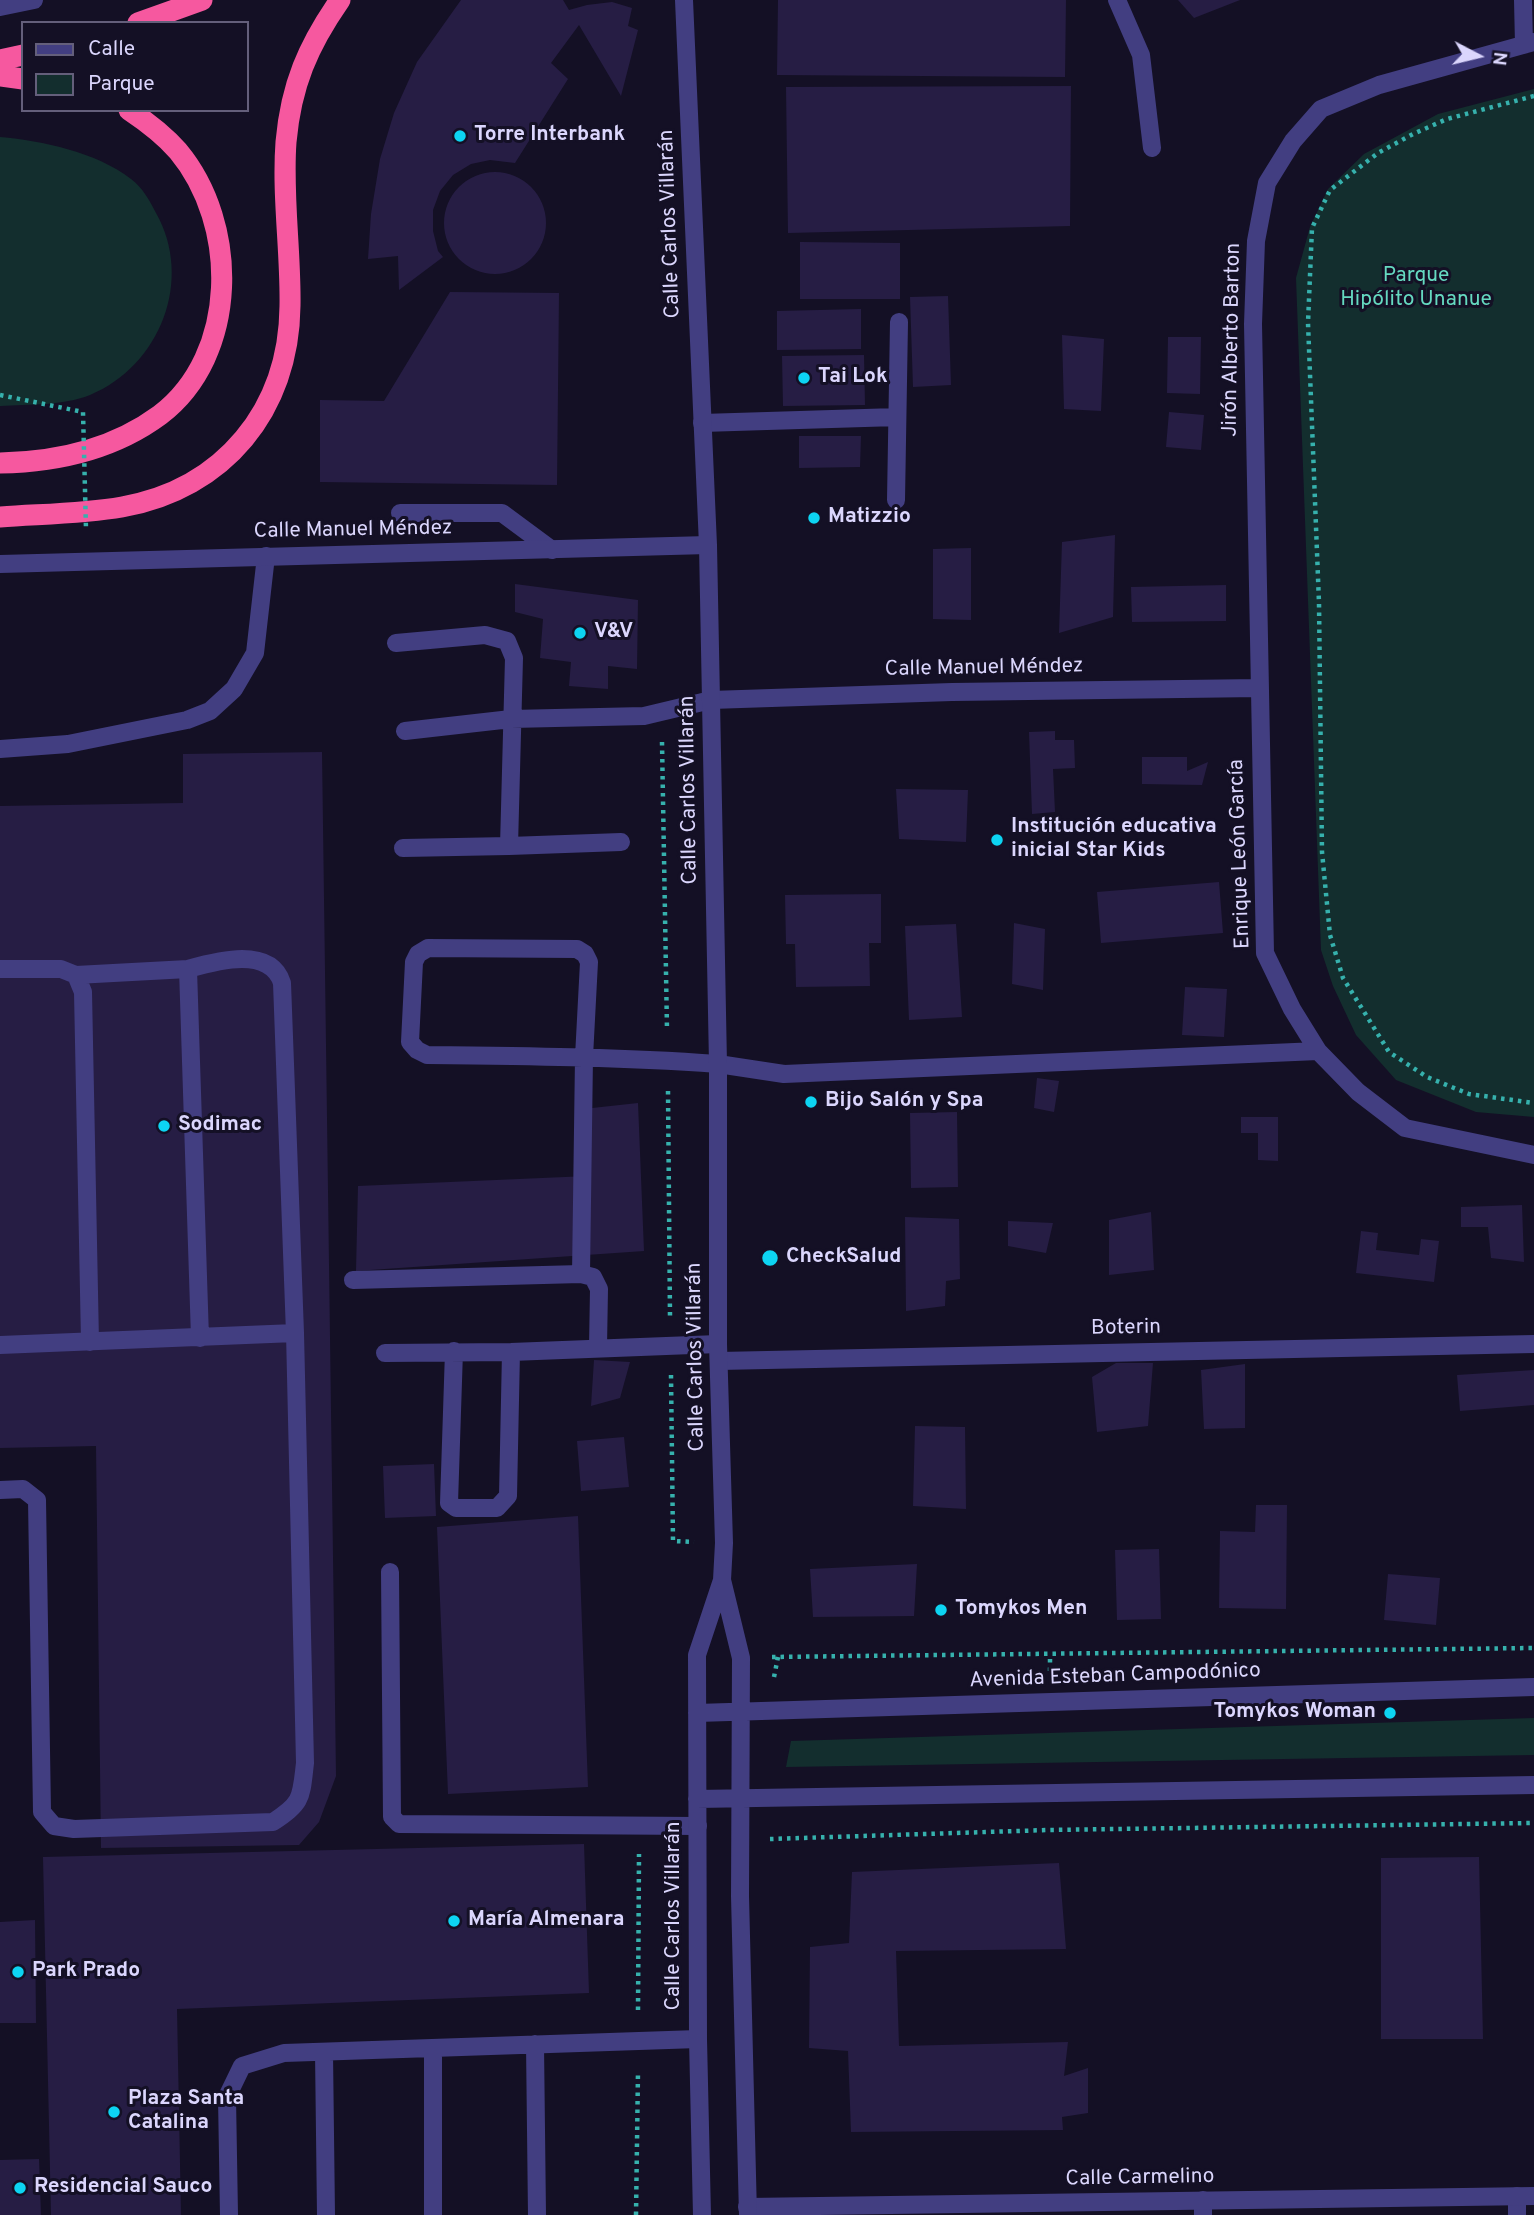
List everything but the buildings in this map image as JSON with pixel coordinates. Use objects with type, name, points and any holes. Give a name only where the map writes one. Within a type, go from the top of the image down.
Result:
[{"type":"highway","points":[[144,21],[202,0]]},
{"type":"highway","points":[[0,517],[123,507],[154,499],[199,479],[223,463],[259,420],[272,396],[287,338],[290,308],[286,150],[295,92],[306,55],[340,0]]},
{"type":"highway","points":[[0,60],[21,55]]},
{"type":"highway","points":[[0,76],[21,79]]},
{"type":"highway","points":[[0,463],[25,463],[85,452],[139,429],[162,414],[196,376],[216,330],[222,300],[221,267],[219,240],[211,213],[179,152],[155,128],[132,112]]},
{"type":"street","points":[[0,7],[34,0]]},
{"type":"street","name":"Calle Carlos Villarán","points":[[684,0],[708,545],[724,1543],[722,1580],[697,1655],[698,2039],[702,2215]]},
{"type":"street","points":[[1117,0],[1140,55],[1152,148]]},
{"type":"street","points":[[1523,0],[1529,44]]},
{"type":"street","name":"Jirón Alberto Barton","points":[[1259,688],[1253,324],[1256,242],[1267,183],[1293,141],[1321,109],[1379,85],[1529,44]]},
{"type":"street","points":[[896,500],[899,322]]},
{"type":"street","points":[[702,423],[897,417]]},
{"type":"street","points":[[400,513],[502,513],[552,550]]},
{"type":"street","name":"Calle Manuel Méndez","points":[[0,564],[708,545]]},
{"type":"street","points":[[0,749],[68,744],[187,720],[210,711],[233,689],[255,653],[266,556]]},
{"type":"street","points":[[396,643],[485,635],[507,641],[514,658],[509,846]]},
{"type":"street","name":"Calle Manuel Méndez","points":[[404,731],[511,719],[644,716],[711,700],[953,692],[1259,688]]},
{"type":"street","name":"Enrique León García","points":[[1259,688],[1265,953],[1292,1009],[1318,1051],[1358,1092],[1405,1128],[1534,1155]]},
{"type":"street","points":[[403,848],[621,842]]},
{"type":"street","points":[[581,1274],[583,1057],[589,962],[585,954],[577,949],[428,948],[418,954],[414,962],[410,1042],[417,1050],[427,1055],[583,1057],[668,1060],[718,1063],[784,1074],[1318,1051]]},
{"type":"street","points":[[0,969],[61,969],[76,975],[188,969],[219,961],[264,961],[278,971],[282,983],[295,1333],[305,1763],[302,1792],[293,1809],[273,1822],[74,1829],[54,1826],[42,1812],[37,1500],[23,1489],[0,1490]]},
{"type":"street","points":[[188,969],[187,1007],[200,1338]]},
{"type":"street","points":[[76,975],[83,992],[90,1342]]},
{"type":"street","points":[[353,1280],[581,1274],[593,1277],[600,1289],[598,1347]]},
{"type":"street","points":[[0,1345],[295,1333]]},
{"type":"street","name":"Boterin","points":[[384,1353],[512,1352],[670,1345],[719,1352],[1534,1344]]},
{"type":"street","points":[[454,1352],[449,1503],[456,1508],[497,1508],[508,1496],[512,1352]]},
{"type":"street","points":[[390,1572],[392,1817],[399,1824],[698,1826]]},
{"type":"street","name":"Calle Carlos Villarán","points":[[722,1580],[741,1658],[740,1896],[748,2211]]},
{"type":"street","name":"Avenida Esteban Campodónico","points":[[697,1713],[1534,1687]]},
{"type":"street","points":[[697,1799],[1534,1785]]},
{"type":"street","points":[[229,2215],[227,2097],[242,2066],[285,2053],[698,2039]]},
{"type":"street","points":[[535,2044],[537,2215]]},
{"type":"street","points":[[433,2048],[433,2215]]},
{"type":"street","points":[[324,2052],[326,2215]]},
{"type":"street","points":[[1517,2215],[1526,2196]]},
{"type":"street","name":"Calle Carmelino","points":[[748,2211],[1203,2208],[1526,2196]]},
{"type":"path","points":[[1534,96],[1447,119],[1413,134],[1378,153],[1330,190],[1312,228],[1308,323],[1319,604],[1322,852],[1330,935],[1343,978],[1390,1052],[1427,1077],[1469,1094],[1534,1103]]},
{"type":"path","points":[[0,395],[83,412],[86,529]]},
{"type":"path","points":[[661,713],[673,1541],[724,1543]]},
{"type":"path","points":[[741,1658],[1534,1648]]},
{"type":"path","points":[[769,1839],[1062,1830],[1534,1823]]},
{"type":"green space","name":"Parque Hipólito Unanue","points":[[1534,89],[1534,1117],[1476,1112],[1396,1080],[1356,1035],[1333,986],[1321,950],[1296,278],[1310,227],[1328,189],[1364,154],[1438,114]]},
{"type":"green space","points":[[0,137],[68,149],[117,170],[135,182],[145,194],[167,239],[172,266],[170,292],[164,318],[152,342],[135,364],[114,382],[79,399],[0,406]]},
{"type":"green space","points":[[1534,1718],[1534,1755],[786,1767],[791,1741]]},
{"type":"place","name":"Torre Interbank","points":[[460,136]]},
{"type":"place","name":"Tai Lok","points":[[804,378]]},
{"type":"place","name":"Matizzio","points":[[814,518]]},
{"type":"place","name":"V&V","points":[[580,633]]},
{"type":"place","name":"Institución educativa inicial Star Kids","points":[[997,840]]},
{"type":"place","name":"Bijo Salón y Spa","points":[[811,1102]]},
{"type":"place","name":"Sodimac","points":[[164,1126]]},
{"type":"place","name":"CheckSalud","points":[[770,1258]]},
{"type":"place","name":"Tomykos Men","points":[[941,1610]]},
{"type":"place","name":"Tomykos Woman","points":[[1390,1713]]},
{"type":"place","name":"María Almenara","points":[[454,1921]]},
{"type":"place","name":"Park Prado","points":[[18,1972]]},
{"type":"place","name":"Plaza Santa Catalina","points":[[114,2112]]},
{"type":"place","name":"Residencial Sauco","points":[[20,2188]]}]
